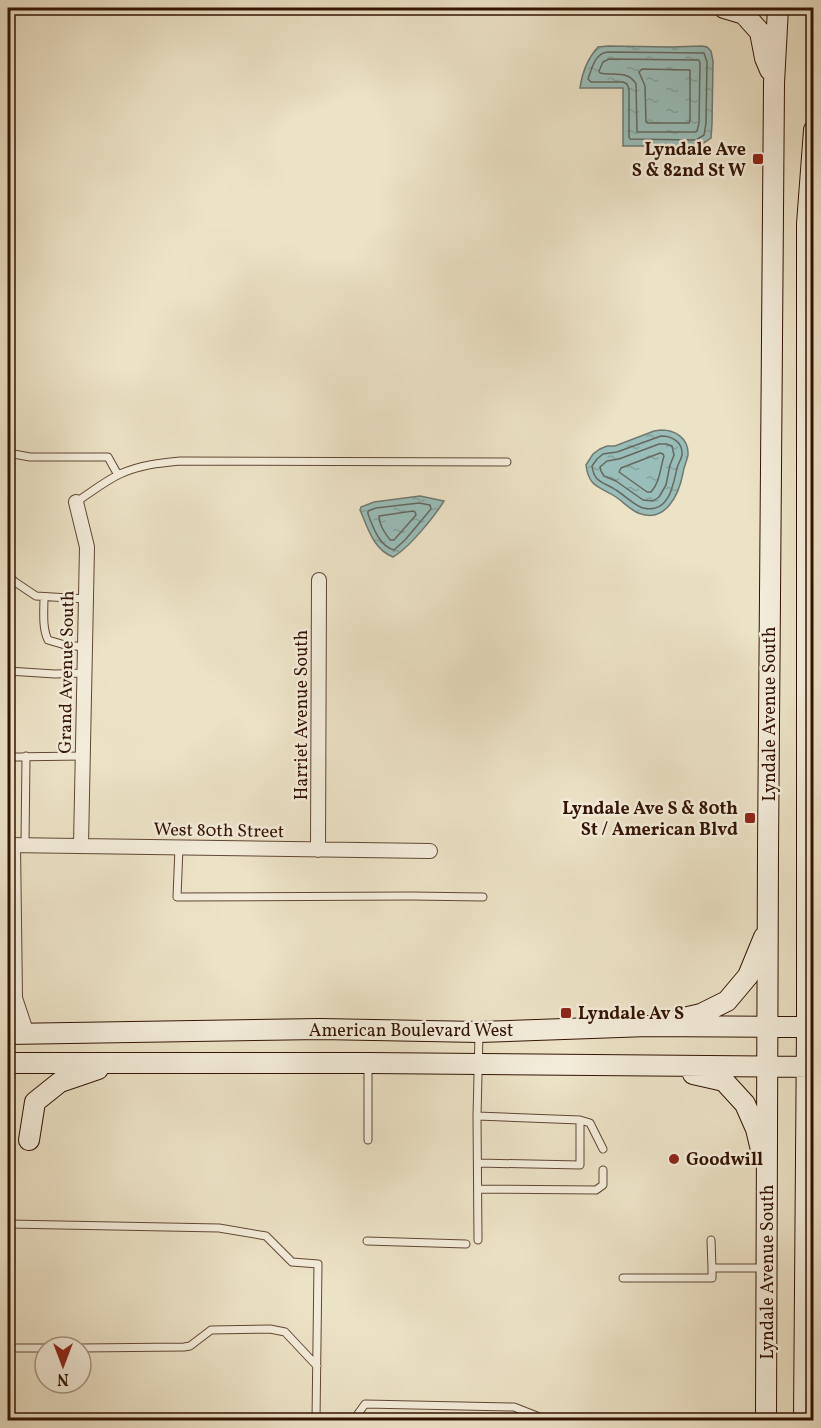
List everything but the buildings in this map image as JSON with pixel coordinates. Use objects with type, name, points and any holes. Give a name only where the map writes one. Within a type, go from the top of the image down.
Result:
[{"type":"main road","points":[[724,8],[744,14],[760,32],[765,57],[774,82]]},
{"type":"main road","name":"Lyndale Avenue South","points":[[766,1420],[774,82],[778,8]]},
{"type":"main road","name":"Lyndale Avenue South","points":[[804,1420],[810,1067],[811,706],[807,224],[813,130]]},
{"type":"main road","points":[[648,1026],[701,1014],[727,1001],[748,976],[768,929]]},
{"type":"main road","name":"American Boulevard West","points":[[17,1034],[320,1029],[479,1032],[648,1026],[810,1027]]},
{"type":"main road","name":"American Boulevard West","points":[[8,1063],[810,1067]]},
{"type":"main road","points":[[28,1140],[35,1102],[60,1082],[112,1064]]},
{"type":"main road","points":[[649,1065],[724,1081],[745,1104],[756,1129],[767,1170]]},
{"type":"main road","points":[[806,1197],[813,1173]]},
{"type":"street","name":"Grand Avenue South","points":[[76,502],[87,547],[81,845]]},
{"type":"street","name":"Harriet Avenue South","points":[[318,850],[319,580]]},
{"type":"street","name":"West 80th Street","points":[[15,845],[430,851]]},
{"type":"street","points":[[15,845],[11,929],[17,1034]]},
{"type":"street","points":[[8,1026],[15,998]]},
{"type":"lane","points":[[8,453],[30,457],[108,457],[118,475]]},
{"type":"lane","points":[[76,502],[118,475],[157,463],[180,461],[507,462]]},
{"type":"lane","points":[[8,575],[36,596],[86,599]]},
{"type":"lane","points":[[44,597],[44,628],[48,640],[85,647]]},
{"type":"lane","points":[[8,671],[54,675],[84,674]]},
{"type":"lane","points":[[15,845],[26,756]]},
{"type":"lane","points":[[8,757],[83,756]]},
{"type":"lane","points":[[179,847],[177,897],[483,897]]},
{"type":"lane","points":[[478,1240],[479,1032]]},
{"type":"lane","points":[[368,1063],[368,1140]]},
{"type":"lane","points":[[477,1116],[580,1120],[590,1123],[603,1149]]},
{"type":"lane","points":[[478,1164],[580,1165],[580,1120]]},
{"type":"lane","points":[[478,1189],[596,1190],[603,1185],[603,1170]]},
{"type":"lane","points":[[8,1224],[219,1228],[266,1236],[292,1262],[318,1264],[316,1420]]},
{"type":"lane","points":[[623,1278],[712,1278],[711,1240]]},
{"type":"lane","points":[[368,1241],[466,1244]]},
{"type":"lane","points":[[712,1268],[767,1268]]},
{"type":"lane","points":[[93,1347],[184,1347],[190,1346],[211,1329],[270,1329],[285,1332],[317,1366]]},
{"type":"lane","points":[[8,1347],[33,1347]]},
{"type":"lane","points":[[355,1420],[365,1404],[514,1407],[547,1420]]},
{"type":"water","points":[[598,47],[707,47],[711,51],[713,61],[711,138],[698,146],[623,146],[623,88],[580,88],[591,56]]},
{"type":"water","points":[[661,430],[676,433],[684,440],[688,449],[678,490],[670,505],[663,511],[648,515],[638,513],[592,482],[586,465],[593,454],[607,446],[615,446]]},
{"type":"water","points":[[420,496],[444,501],[421,532],[393,557],[376,543],[360,510],[361,507],[374,502]]},
{"type":"place","name":"Lyndale Ave S & 82nd St W","points":[[758,159]]},
{"type":"place","name":"Lyndale Ave S & 80th St / American Blvd","points":[[750,818]]},
{"type":"place","name":"Lyndale Av S","points":[[566,1013]]},
{"type":"place","name":"Goodwill","points":[[674,1159]]}]
